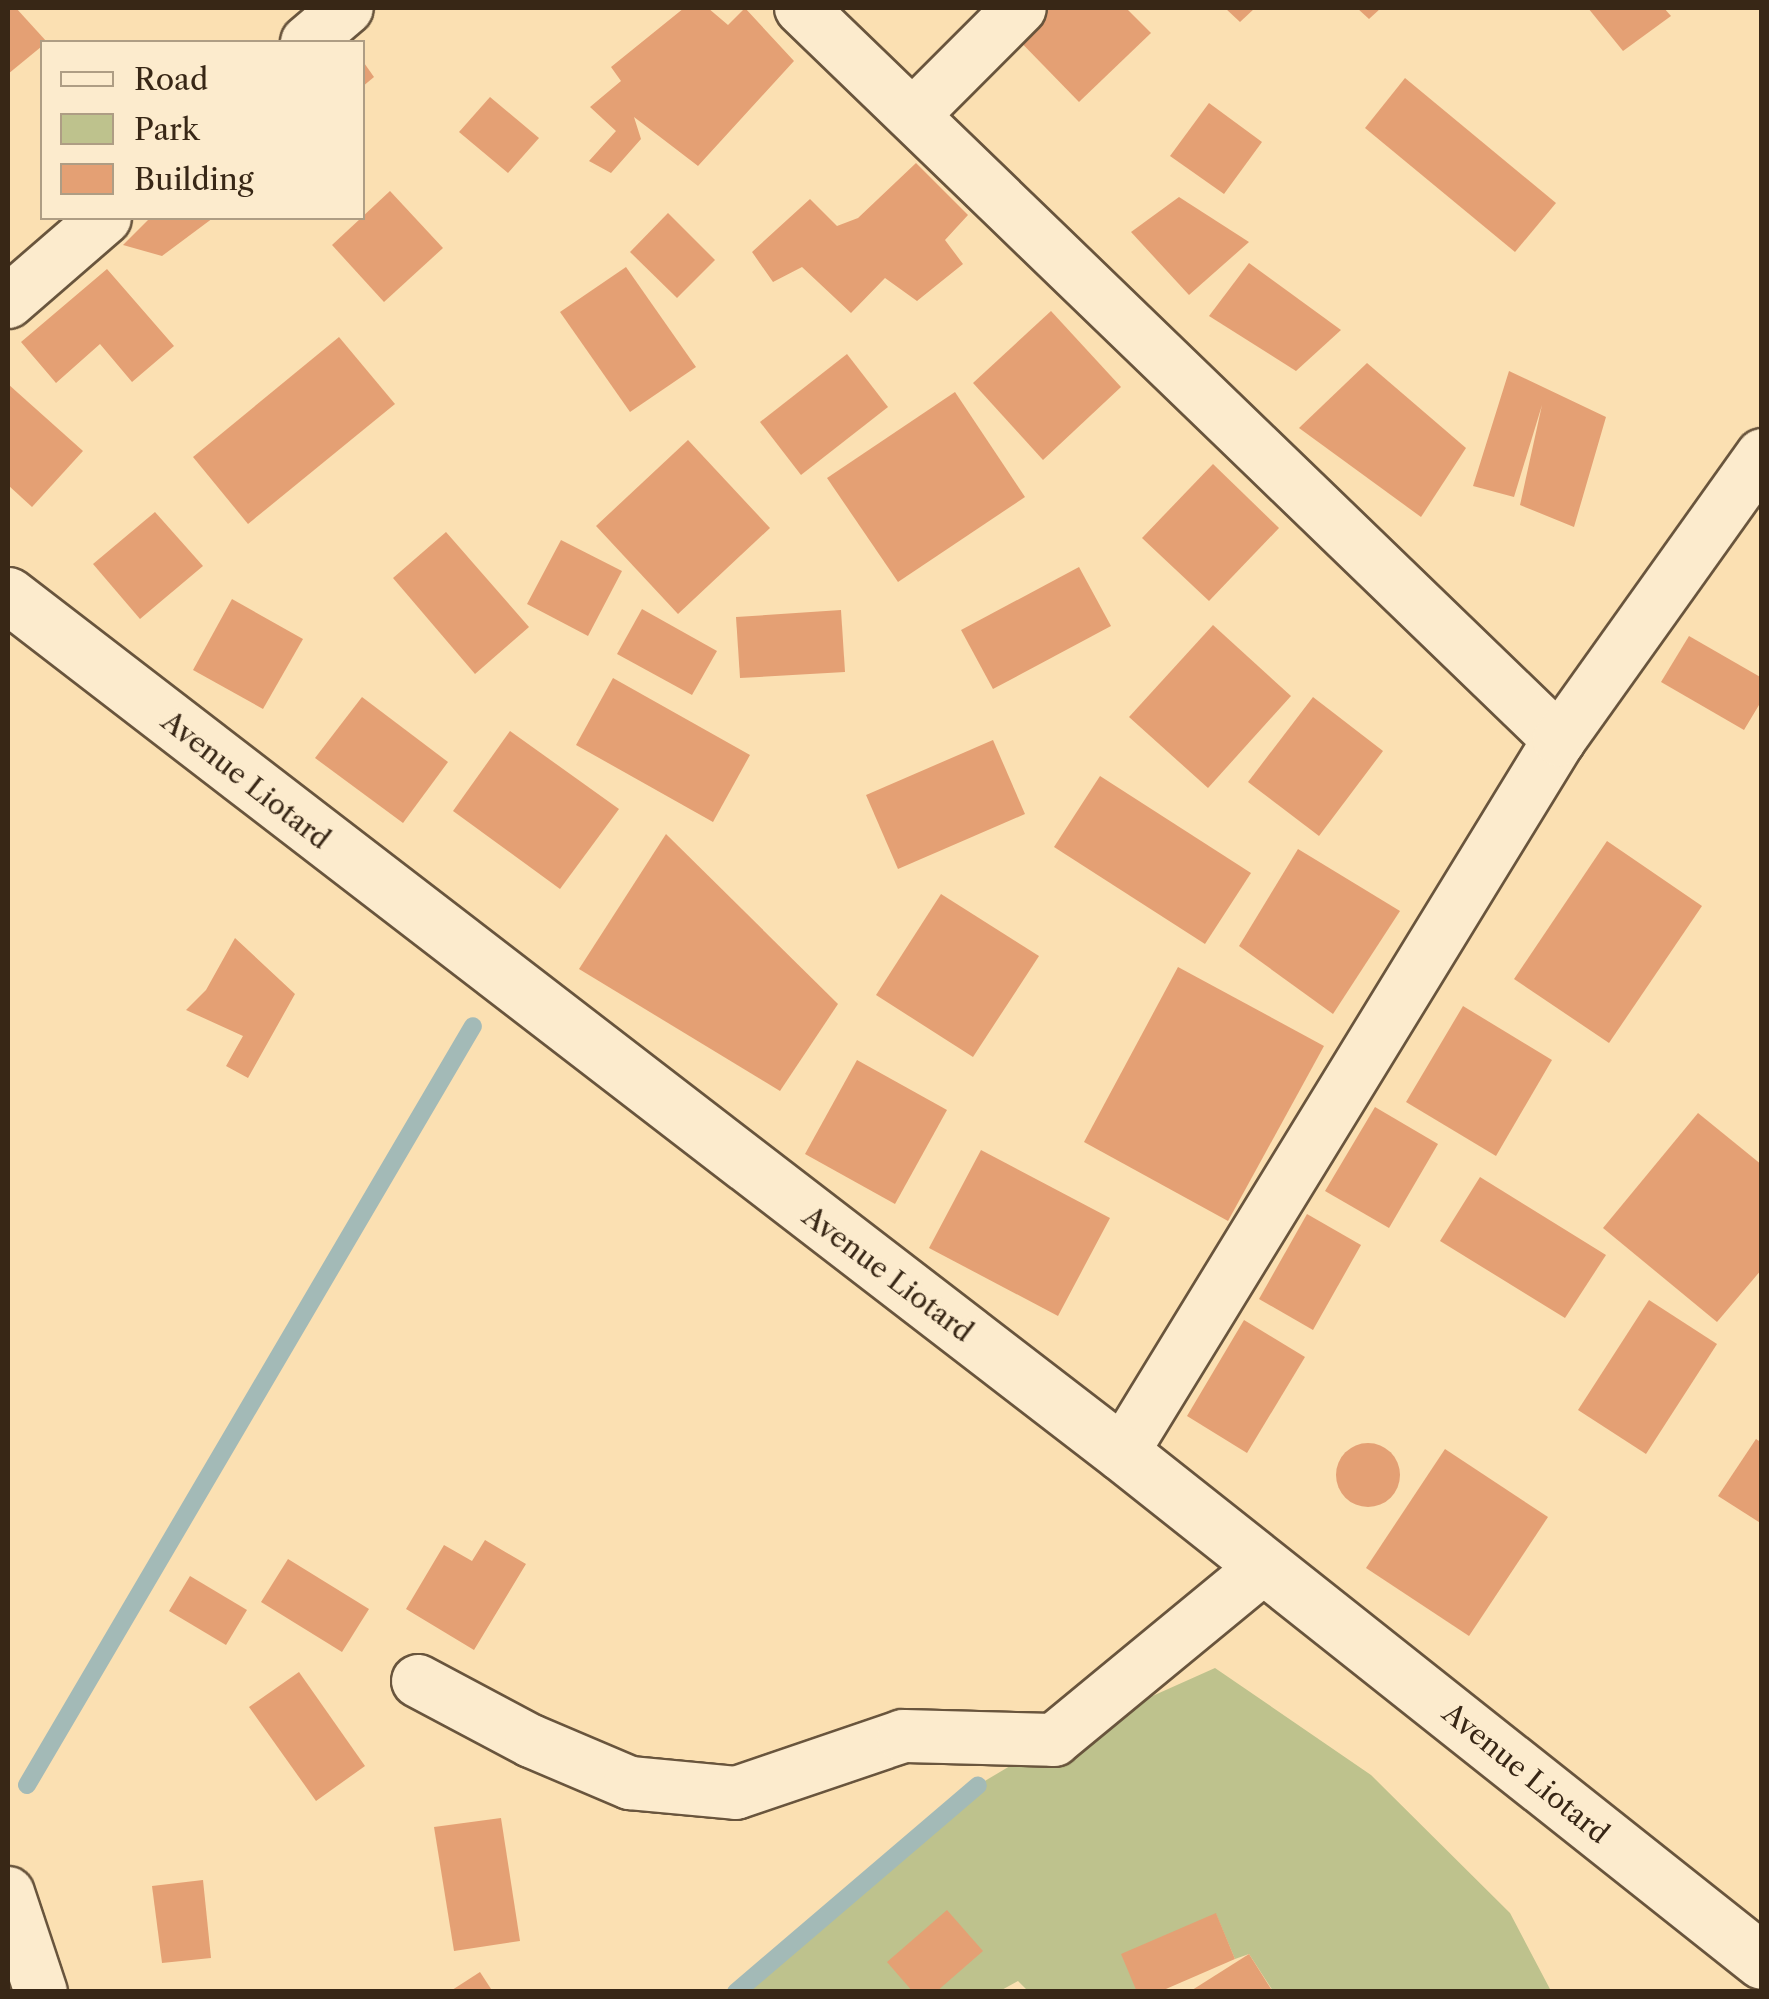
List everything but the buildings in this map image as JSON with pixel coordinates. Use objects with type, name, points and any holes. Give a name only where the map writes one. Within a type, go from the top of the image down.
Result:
[{"type":"street","points":[[308,40],[347,8]]},
{"type":"street","points":[[802,8],[1559,740]]},
{"type":"street","points":[[913,115],[1020,8]]},
{"type":"street","points":[[8,302],[103,220]]},
{"type":"street","points":[[1122,1454],[1559,740],[1762,455]]},
{"type":"street","name":"Avenue Liotard","points":[[8,595],[1122,1454],[1762,1961]]},
{"type":"street","points":[[418,1680],[530,1741],[630,1783],[736,1793],[903,1736],[1054,1740],[1265,1566]]},
{"type":"street","points":[[8,1893],[40,1992]]},
{"type":"green space","points":[[1215,1668],[1371,1775],[1510,1913],[1551,1991],[1273,1991],[1249,1954],[1235,1959],[1216,1914],[1137,1991],[1028,1991],[1018,1981],[998,1992],[736,1992],[978,1785],[1054,1740]]},
{"type":"waterway","points":[[27,1785],[473,1026]]},
{"type":"waterway","points":[[736,1992],[978,1785]]}]
